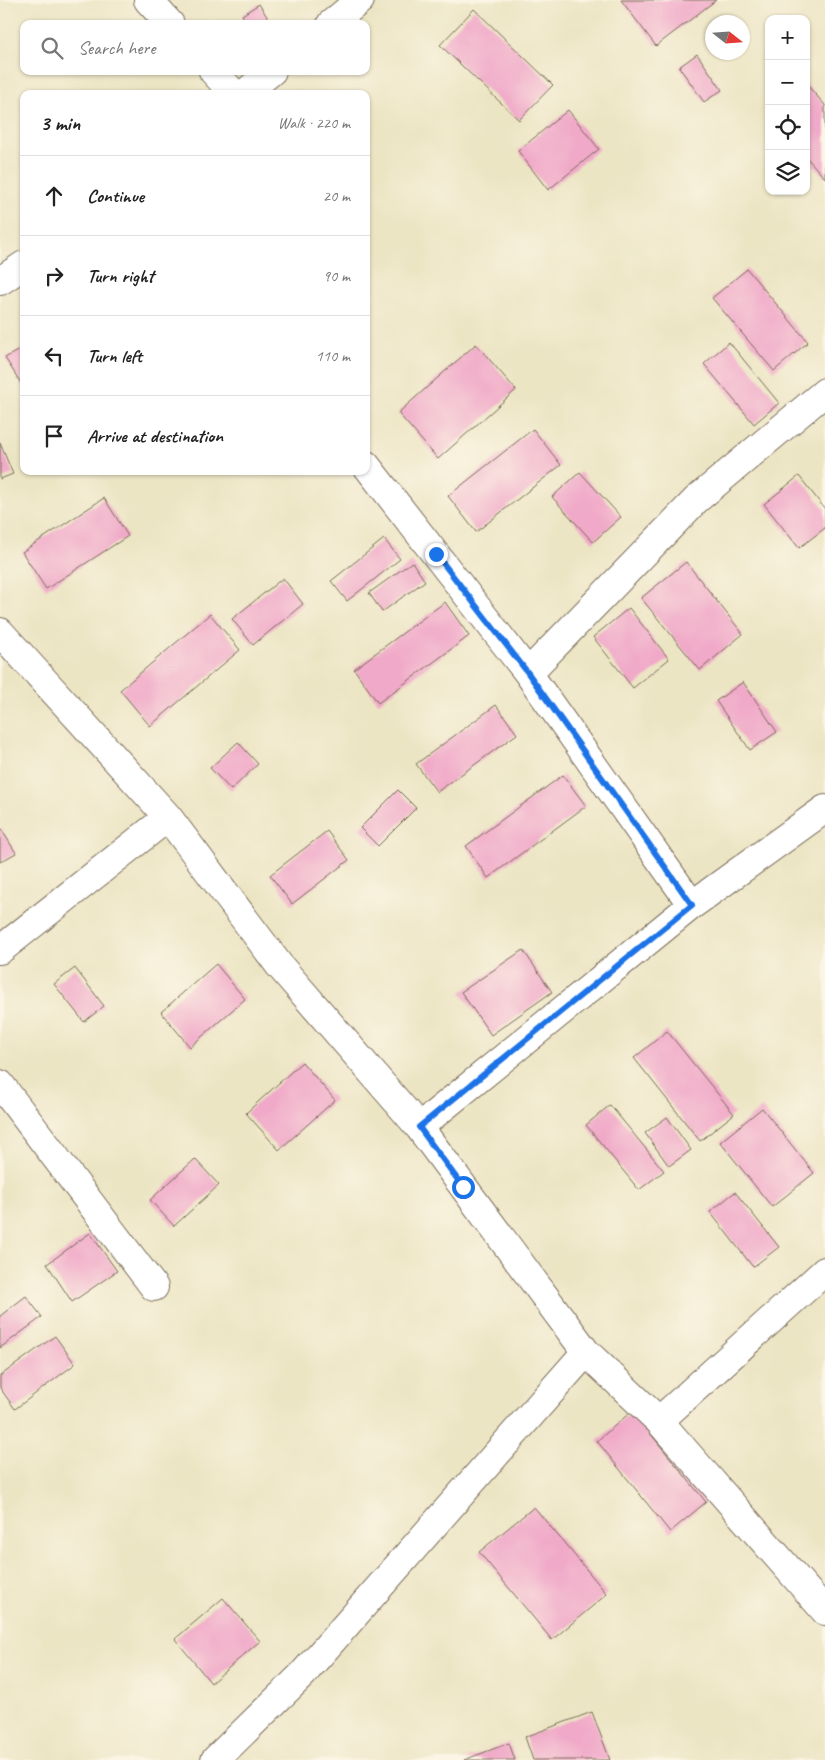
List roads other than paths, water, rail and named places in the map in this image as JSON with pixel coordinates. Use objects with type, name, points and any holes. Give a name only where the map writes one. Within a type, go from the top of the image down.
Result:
[{"type":"street","points":[[148,0],[166,20]]},
{"type":"street","points":[[336,20],[360,0]]},
{"type":"street","points":[[217,75],[231,90]]},
{"type":"street","points":[[249,90],[267,75]]},
{"type":"street","points":[[0,280],[20,268]]},
{"type":"street","points":[[528,673],[696,500],[825,392]]},
{"type":"street","points":[[370,470],[528,673],[692,905]]},
{"type":"street","points":[[0,632],[168,816],[279,964],[419,1127],[586,1352],[659,1421],[825,1611]]},
{"type":"street","points":[[419,1127],[692,905],[825,809]]},
{"type":"street","points":[[0,950],[168,816]]},
{"type":"street","points":[[0,1084],[154,1287]]},
{"type":"street","points":[[659,1421],[825,1271]]},
{"type":"street","points":[[215,1760],[302,1675],[586,1352]]}]
